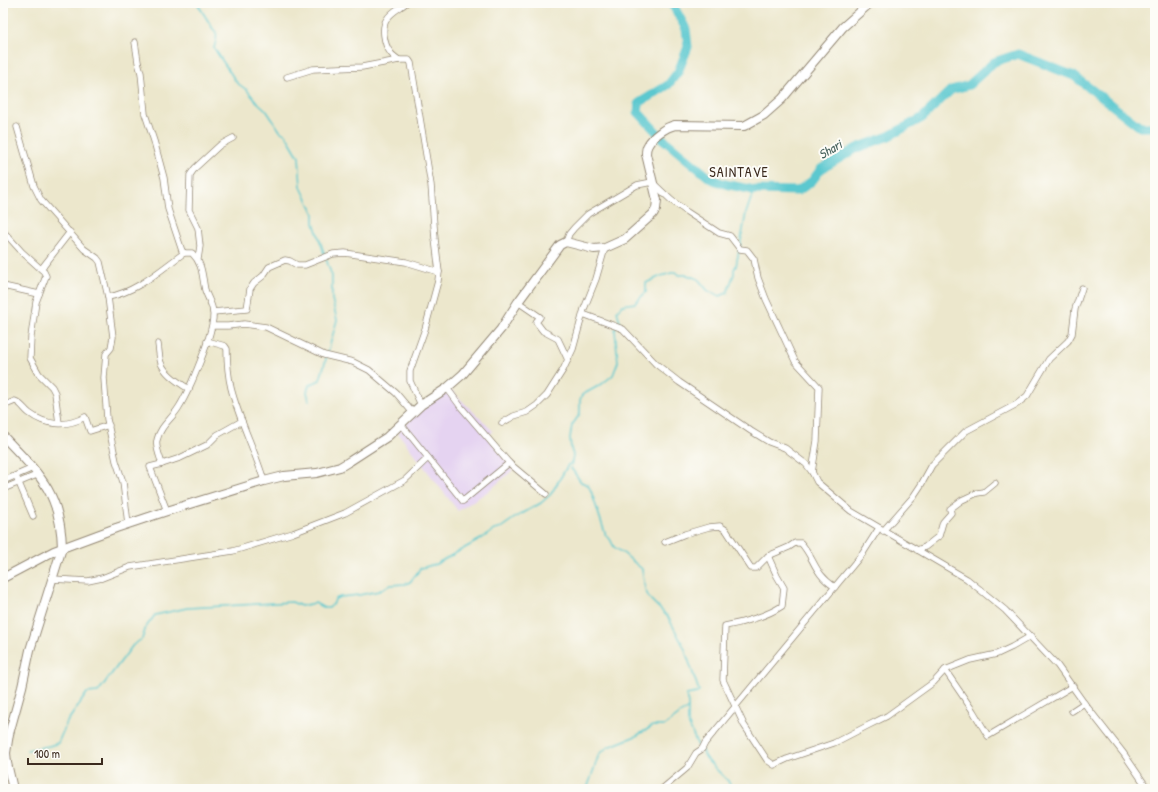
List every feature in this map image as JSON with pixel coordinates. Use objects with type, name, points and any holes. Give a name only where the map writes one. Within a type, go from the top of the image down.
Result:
[{"type":"street","points":[[399,60],[389,52],[384,38],[384,26],[390,15],[406,3]]},
{"type":"street","points":[[3,578],[54,551],[166,511],[264,481],[284,476],[317,473],[340,467],[388,437],[421,405],[447,388],[463,374],[501,329],[518,302],[560,245],[566,242],[594,249],[605,248],[617,244],[653,214],[656,209],[657,200],[646,154],[646,147],[649,143],[668,127],[681,124],[744,126],[764,116],[782,99],[843,27],[870,3]]},
{"type":"street","points":[[135,42],[141,73],[145,114],[164,178],[168,209],[184,253]]},
{"type":"street","points":[[287,78],[313,69],[362,67],[399,60],[409,60],[411,63],[431,185],[434,239],[439,272],[425,329],[410,371],[410,381],[421,405]]},
{"type":"street","points":[[18,127],[34,186],[41,200],[84,249],[97,258],[100,262],[108,297],[113,337],[111,348],[106,354],[104,378],[109,426],[116,461],[123,482],[128,524]]},
{"type":"street","points":[[198,259],[200,246],[198,228],[189,210],[190,175],[195,168],[220,145],[233,138]]},
{"type":"street","points":[[566,242],[569,234],[588,214],[637,185],[652,182]]},
{"type":"street","points":[[652,182],[671,200],[687,212],[719,232],[730,236],[740,249],[747,250],[754,259],[758,278],[766,298],[795,360],[819,387],[817,441],[812,472]]},
{"type":"street","points":[[3,231],[22,252],[42,270],[46,276],[36,302],[31,337],[30,358],[39,374],[52,387],[55,393],[59,424]]},
{"type":"street","points":[[42,270],[70,232]]},
{"type":"street","points":[[502,423],[514,416],[527,412],[537,405],[547,395],[568,360],[605,248]]},
{"type":"street","points":[[108,297],[116,296],[134,289],[184,253],[192,253],[198,259],[202,267],[206,290],[213,312],[213,326],[189,389],[178,409],[160,430],[156,442],[162,464]]},
{"type":"street","points":[[213,312],[247,309],[250,289],[254,283],[263,276],[269,267],[285,260],[297,265],[305,265],[333,254],[345,253],[406,262],[439,272]]},
{"type":"street","points":[[3,286],[39,294]]},
{"type":"street","points":[[662,789],[687,768],[696,753],[701,750],[735,705],[752,688],[791,638],[835,587],[881,529],[913,497],[932,465],[966,431],[1017,404],[1027,396],[1049,359],[1070,338],[1072,334],[1075,309],[1082,288]]},
{"type":"street","points":[[518,302],[540,317],[536,322],[543,330],[558,339],[568,360]]},
{"type":"street","points":[[583,314],[623,329],[656,364],[679,382],[769,442],[785,448],[806,464],[817,482],[851,511],[967,579],[982,590],[1005,610],[1057,665],[1084,703],[1124,754],[1148,789]]},
{"type":"street","points":[[213,326],[244,324],[266,327],[326,355],[353,362],[369,370],[396,393],[413,413]]},
{"type":"street","points":[[207,341],[225,346],[227,349],[231,389],[264,481]]},
{"type":"street","points":[[158,344],[161,362],[164,368],[177,381],[189,389]]},
{"type":"street","points":[[447,388],[508,463],[546,494]]},
{"type":"street","points":[[3,406],[15,401],[36,419],[47,423],[59,424],[78,421],[85,418],[90,431],[109,426]]},
{"type":"street","points":[[166,511],[150,467],[180,458],[207,445],[217,435],[242,421]]},
{"type":"street","points":[[401,424],[463,501],[508,463]]},
{"type":"street","points":[[3,437],[36,471],[53,500],[62,534],[62,548],[30,650],[22,687],[8,734],[6,763],[13,789]]},
{"type":"street","points":[[52,579],[88,581],[102,578],[130,567],[233,551],[293,533],[345,513],[405,480],[428,458]]},
{"type":"street","points":[[3,481],[36,471]]},
{"type":"street","points":[[3,489],[19,482],[36,471]]},
{"type":"street","points":[[16,476],[33,516]]},
{"type":"street","points":[[917,550],[925,547],[939,536],[942,526],[950,513],[950,509],[962,500],[977,493],[984,492],[995,483]]},
{"type":"street","points":[[665,542],[709,527],[720,526],[726,530],[751,568],[756,568],[768,556],[789,548],[795,543],[801,543],[818,571],[827,582],[835,587]]},
{"type":"street","points":[[768,556],[784,588],[782,606],[770,613],[725,626],[723,680],[749,734],[767,760],[774,765],[834,743],[887,716],[934,682],[945,670],[970,660],[997,654],[1031,636]]},
{"type":"street","points":[[945,670],[988,736],[1073,686]]},
{"type":"street","points":[[1072,711],[1084,703]]},
{"type":"shaded area","points":[[448,387],[493,431],[489,436],[513,470],[490,490],[458,511],[398,433],[425,403]]},
{"type":"waterway","points":[[197,3],[216,33],[214,48],[237,83],[247,90],[266,110],[280,131],[286,135],[299,157],[301,187],[314,214],[314,223],[325,256]]},
{"type":"waterway","name":"Shari","points":[[672,3],[686,29],[688,47],[678,72],[668,85],[639,103],[638,112],[663,139],[711,179],[725,184],[754,190],[798,191],[812,181],[821,169],[857,148],[889,136],[922,118],[951,90],[969,85],[994,62],[1018,54],[1074,76],[1140,127],[1155,127]]},
{"type":"waterway","points":[[740,246],[746,213],[754,190]]},
{"type":"waterway","points":[[619,325],[620,322],[617,311],[622,305],[635,303],[646,292],[646,283],[661,276],[675,272],[679,275],[687,275],[698,279],[708,291],[720,296],[727,293],[734,274],[739,250]]},
{"type":"waterway","points":[[309,400],[307,392],[309,385],[320,380],[337,320],[332,299],[332,276],[326,259]]},
{"type":"waterway","points":[[616,328],[618,362],[613,375],[602,384],[582,395],[580,400],[580,414],[572,425],[570,438],[573,455],[571,468],[581,482],[588,485],[606,536],[610,539],[614,547],[642,569],[645,589],[649,598],[668,617],[684,647],[699,691],[697,693],[686,695],[688,704],[688,723],[697,744],[709,762],[728,781],[733,789]]},
{"type":"waterway","points":[[27,750],[58,743],[67,722],[87,693],[98,692],[133,645],[142,639],[146,627],[155,615],[187,608],[292,602],[301,606],[315,603],[324,608],[329,608],[334,603],[335,599],[340,597],[379,591],[390,585],[405,584],[410,582],[421,568],[436,564],[494,530],[499,529],[516,517],[541,503],[551,494],[568,465],[571,463]]},
{"type":"waterway","points":[[587,789],[599,754],[608,747],[636,736],[653,726],[664,726],[688,708]]},
{"type":"district","name":"SAINTAVE","points":[[739,171]]}]
